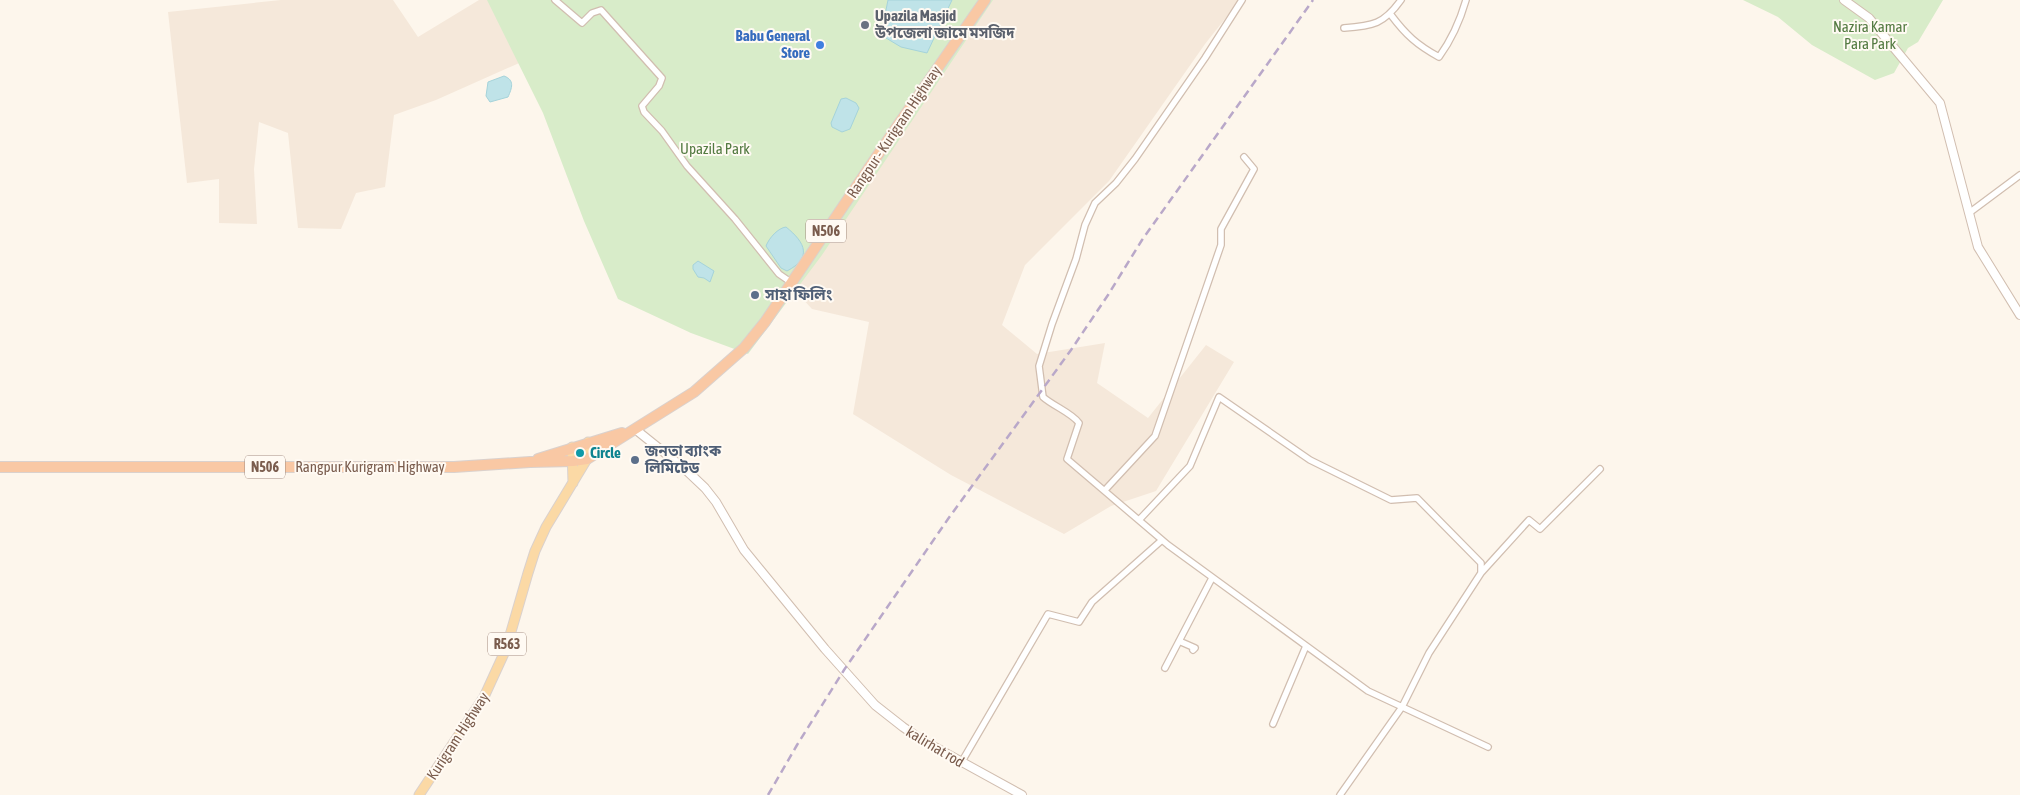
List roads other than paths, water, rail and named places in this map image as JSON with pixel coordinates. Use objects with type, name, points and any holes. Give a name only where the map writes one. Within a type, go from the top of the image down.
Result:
[{"type":"highway","name":"Rangpur - Kurigram Highway","points":[[635,430],[694,392],[719,372],[755,335],[985,0]]},
{"type":"highway","name":"N506","points":[[530,462],[588,442],[635,430]]},
{"type":"highway","name":"N506","points":[[530,462],[587,459],[635,430]]},
{"type":"highway","name":"Rangpur Kurigram Highway","points":[[0,467],[454,467],[530,462]]},
{"type":"main road","name":"Kurigram Highway","points":[[420,795],[484,698],[506,649],[536,551],[546,527],[587,459],[588,442]]},
{"type":"main road","points":[[572,447],[573,483]]},
{"type":"street","points":[[555,0],[582,22],[592,13],[601,10],[660,75],[662,78],[659,86],[642,106],[644,112],[662,131],[687,166],[735,219],[780,274],[792,283]]},
{"type":"street","points":[[1242,0],[1205,58],[1135,159],[1116,183],[1095,203],[1085,225],[1076,259],[1039,366],[1043,397],[1062,411],[1076,418],[1079,423],[1067,459],[1162,540],[1368,691],[1488,747]]},
{"type":"street","points":[[1344,28],[1369,26],[1391,14],[1402,0]]},
{"type":"street","points":[[1391,14],[1406,34],[1419,46],[1439,57],[1461,20],[1466,0]]},
{"type":"street","points":[[1844,0],[1869,18],[1940,103],[1978,247],[2020,315]]},
{"type":"street","points":[[1105,490],[1155,436],[1221,245],[1221,229],[1254,169],[1244,157]]},
{"type":"street","points":[[1969,213],[2020,175]]},
{"type":"street","points":[[1139,520],[1190,466],[1219,398],[1310,460],[1391,500],[1417,498],[1481,563],[1481,573]]},
{"type":"street","name":"kalirhat rod","points":[[635,430],[686,470],[705,488],[716,502],[744,550],[857,686],[876,705],[903,727],[961,762],[1022,795]]},
{"type":"street","points":[[1340,795],[1402,707],[1429,653],[1481,573],[1529,520],[1540,529],[1600,469]]},
{"type":"street","points":[[961,762],[1048,614],[1079,622],[1092,602],[1162,540]]},
{"type":"street","points":[[1165,668],[1212,578]]},
{"type":"street","points":[[1179,641],[1195,648],[1193,650]]},
{"type":"street","points":[[1273,724],[1306,646]]},
{"type":"water","points":[[888,0],[952,0],[927,53],[901,47],[881,35]]},
{"type":"water","points":[[504,76],[511,82],[508,97],[490,102],[486,96],[488,82]]},
{"type":"water","points":[[846,98],[856,103],[859,108],[850,129],[842,132],[832,127],[831,123],[841,99]]},
{"type":"water","points":[[786,227],[798,239],[803,250],[803,256],[800,261],[787,271],[781,268],[766,246],[774,234]]},
{"type":"water","points":[[698,261],[714,271],[710,282],[698,277],[693,269],[693,265]]},
{"type":"railway","points":[[768,795],[844,670],[948,519],[1071,350],[1142,240],[1313,0]]},
{"type":"place","name":"Upazila Masjid উপজেলা জামে মসজিদ","points":[[865,25]]},
{"type":"place","name":"Babu General Store","points":[[820,45]]},
{"type":"place","name":"সাহা ফিলিং","points":[[755,295]]},
{"type":"place","name":"Circle","points":[[580,453]]},
{"type":"place","name":"জনতা ব্যাংক লিমিটেড","points":[[635,460]]},
{"type":"park label","name":"Nazira Kamar Para Park","points":[[1870,36]]},
{"type":"park label","name":"Upazila Park","points":[[715,149]]}]
